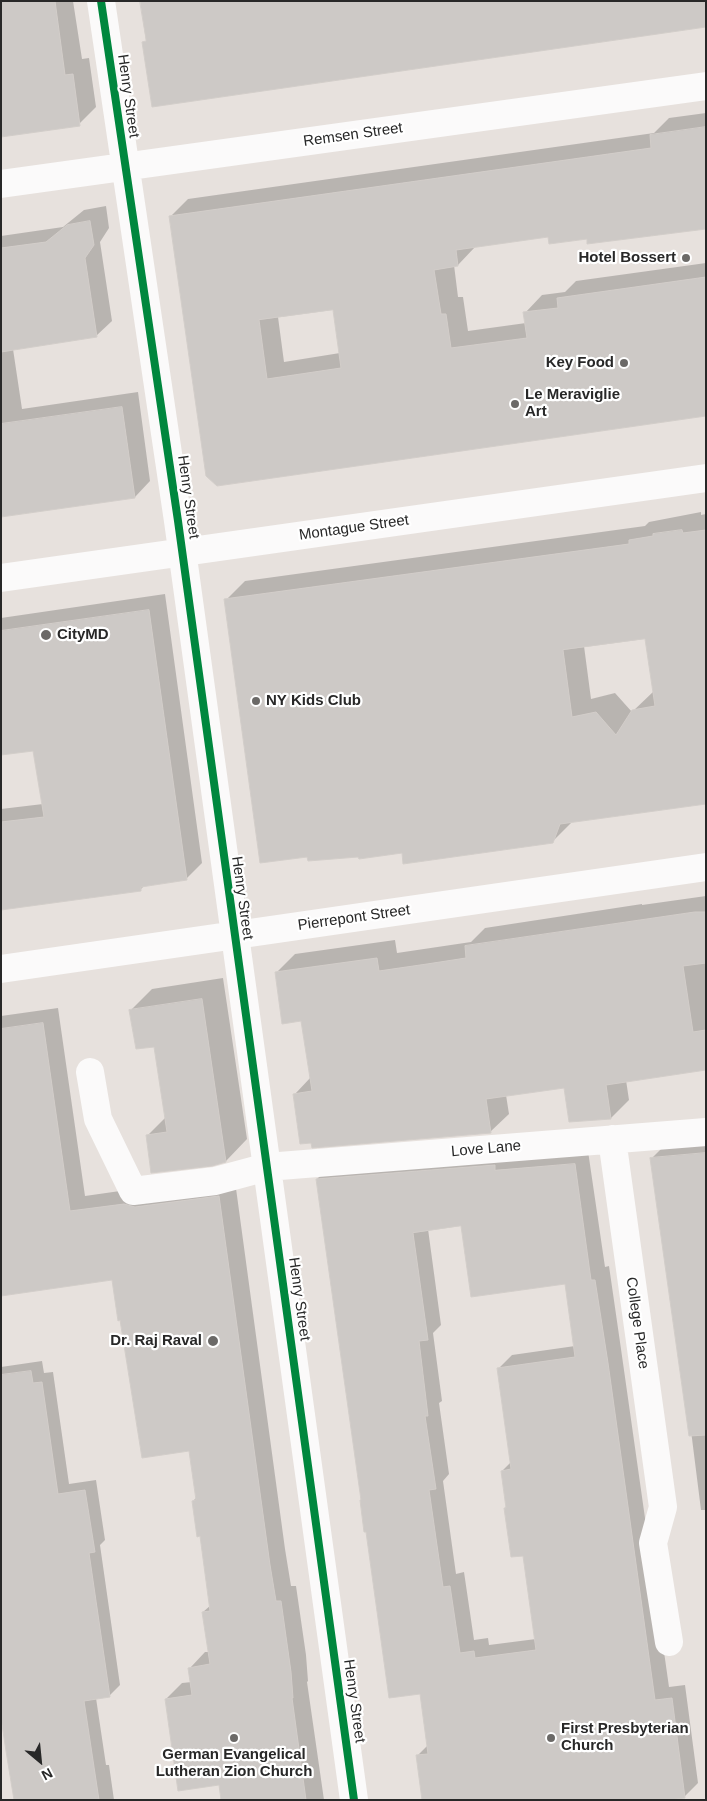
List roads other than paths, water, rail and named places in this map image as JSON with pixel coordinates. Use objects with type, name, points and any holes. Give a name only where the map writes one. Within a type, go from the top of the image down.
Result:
[{"type":"street","name":"Henry Street","points":[[101,1],[182,553],[233,935],[267,1167],[354,1800]]},
{"type":"street","name":"Remsen Street","points":[[1,184],[706,86]]},
{"type":"street","name":"Montague Street","points":[[1,578],[706,478]]},
{"type":"street","name":"Pierrepont Street","points":[[1,968],[706,867]]},
{"type":"street","name":"Love Lane","points":[[90,1072],[98,1119],[133,1191],[214,1181],[267,1167],[706,1132]]},
{"type":"street","name":"College Place","points":[[612,1139],[663,1507],[653,1543],[669,1642]]},
{"type":"place","name":"Hotel Bossert","points":[[686,258]]},
{"type":"place","name":"Key Food","points":[[624,363]]},
{"type":"place","name":"Le Meraviglie Art","points":[[515,404]]},
{"type":"place","name":"CityMD","points":[[46,635]]},
{"type":"place","name":"NY Kids Club","points":[[256,701]]},
{"type":"place","name":"Dr. Raj Raval","points":[[213,1341]]},
{"type":"place","name":"German Evangelical Lutheran Zion Church","points":[[234,1738]]},
{"type":"place","name":"First Presbyterian Church","points":[[551,1738]]}]
